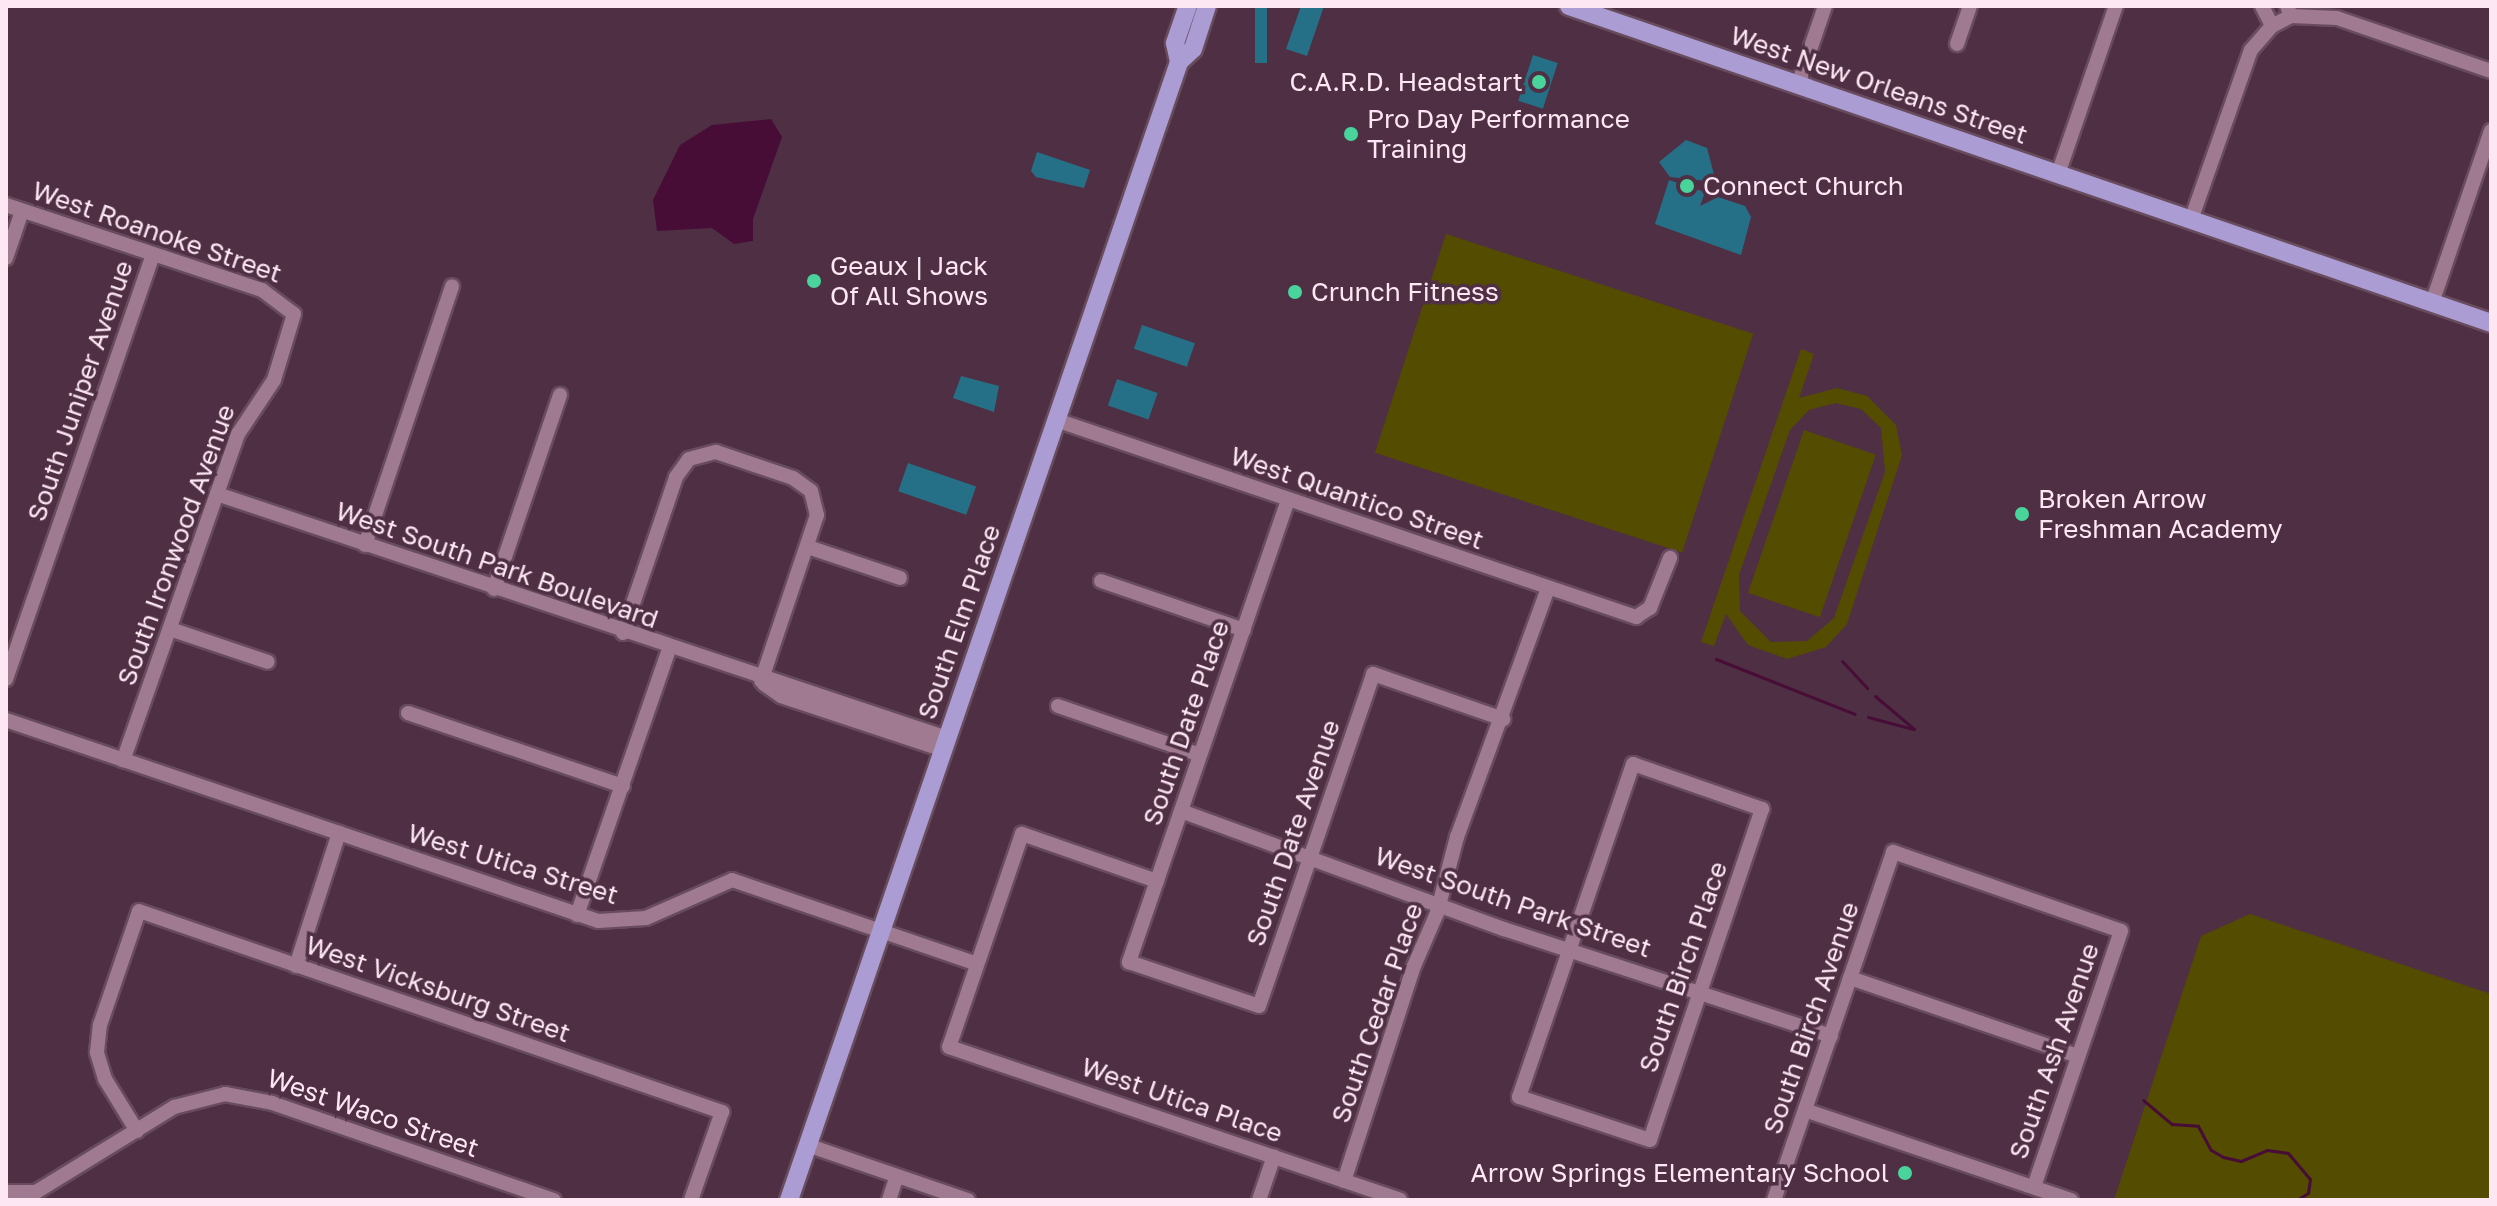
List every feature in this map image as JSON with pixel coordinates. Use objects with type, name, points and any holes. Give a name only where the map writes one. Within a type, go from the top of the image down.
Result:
[{"type":"main road","name":"South Elm Place","points":[[1179,62],[1175,43],[1188,6]]},
{"type":"main road","name":"South Elm Place","points":[[789,1200],[1179,62],[1193,49],[1207,6]]},
{"type":"main road","name":"West New Orleans Street","points":[[1569,6],[2491,323]]},
{"type":"street","points":[[1798,85],[1825,6]]},
{"type":"street","points":[[1957,44],[1970,6]]},
{"type":"street","points":[[2058,174],[2116,6]]},
{"type":"street","points":[[2262,6],[2272,26]]},
{"type":"street","points":[[2191,220],[2243,69],[2272,26],[2289,11],[2337,18],[2491,71]]},
{"type":"street","points":[[2432,303],[2491,131]]},
{"type":"street","name":"West Roanoke Street","points":[[6,205],[262,290],[290,308]]},
{"type":"street","points":[[6,258],[22,211]]},
{"type":"street","name":"South Juniper Avenue","points":[[6,679],[153,255]]},
{"type":"street","points":[[365,545],[452,286]]},
{"type":"street","name":"South Ironwood Avenue","points":[[123,760],[247,413],[280,367],[293,328],[290,308]]},
{"type":"street","points":[[494,589],[560,395]]},
{"type":"street","name":"West Quantico Street","points":[[1056,420],[1548,589],[1644,617],[1670,558]]},
{"type":"street","points":[[623,633],[676,477],[689,459],[716,452],[793,478],[811,491],[817,515],[761,681]]},
{"type":"street","name":"West South Park Boulevard","points":[[217,494],[945,744]]},
{"type":"street","name":"South Date Place","points":[[1129,962],[1288,500]]},
{"type":"street","points":[[808,547],[900,578]]},
{"type":"street","points":[[1101,581],[1244,630]]},
{"type":"street","name":"South Cedar Place","points":[[1344,1181],[1441,901],[1457,837],[1503,719],[1548,589]]},
{"type":"street","points":[[170,629],[268,662]]},
{"type":"street","points":[[577,915],[669,649]]},
{"type":"street","name":"South Date Avenue","points":[[1129,962],[1259,1006],[1373,674],[1503,719]]},
{"type":"street","points":[[1058,706],[1200,755]]},
{"type":"street","points":[[408,713],[623,786]]},
{"type":"street","name":"West Utica Street","points":[[6,720],[577,915],[636,921],[732,880],[977,964]]},
{"type":"street","name":"South Birch Place","points":[[1633,764],[1762,809],[1650,1140],[1519,1097],[1570,946],[1633,764]]},
{"type":"street","name":"West South Park Street","points":[[1181,811],[1311,856],[1384,886],[1441,901],[1504,929],[1570,946],[1831,1036]]},
{"type":"street","points":[[296,966],[339,833]]},
{"type":"street","points":[[977,964],[1022,834],[1157,881]]},
{"type":"street","name":"South Birch Avenue","points":[[1774,1200],[1893,852],[2121,931]]},
{"type":"street","name":"West Vicksburg Street","points":[[137,1131],[105,1079],[97,1052],[100,1025],[139,911],[722,1112],[691,1200]]},
{"type":"street","name":"South Ash Avenue","points":[[2034,1187],[2121,931]]},
{"type":"street","name":"West Utica Place","points":[[977,964],[949,1047],[1400,1200]]},
{"type":"street","points":[[1850,978],[2078,1056]]},
{"type":"street","name":"West Waco Street","points":[[8,1195],[47,1187],[191,1099],[241,1095],[554,1200]]},
{"type":"street","points":[[1805,1110],[2071,1200]]},
{"type":"street","points":[[807,1145],[968,1200]]},
{"type":"street","points":[[1259,1200],[1274,1156]]},
{"type":"street","points":[[889,1200],[897,1176]]},
{"type":"shaded area","points":[[771,119],[782,137],[753,219],[753,241],[734,244],[712,228],[657,231],[653,200],[680,145],[712,125]]},
{"type":"shaded area","points":[[1446,234],[1753,334],[1682,553],[1375,453]]},
{"type":"shaded area","points":[[1801,349],[1814,354],[1799,398],[1837,388],[1867,396],[1896,425],[1902,455],[1847,624],[1826,647],[1787,659],[1748,645],[1726,614],[1714,646],[1701,642]],"holes":[[[1835,403],[1861,409],[1881,428],[1885,472],[1834,618],[1807,641],[1771,642],[1740,611],[1739,575],[1790,430],[1809,410]]]},
{"type":"shaded area","points":[[1804,430],[1876,455],[1820,617],[1748,593]]},
{"type":"shaded area","points":[[2250,914],[2491,994],[2491,1200],[2114,1200],[2201,936]]},
{"type":"building","points":[[1255,6],[1267,6],[1267,63],[1255,63]]},
{"type":"building","points":[[1301,6],[1324,6],[1307,56],[1286,49]]},
{"type":"building","name":"C.A.R.D. Headstart","points":[[1533,55],[1558,63],[1543,109],[1518,101]]},
{"type":"building","points":[[1686,140],[1707,148],[1716,182],[1670,177],[1659,162]]},
{"type":"building","points":[[1037,152],[1090,170],[1084,188],[1036,177],[1031,171]]},
{"type":"building","points":[[1669,180],[1705,192],[1700,206],[1718,197],[1745,206],[1751,217],[1741,255],[1655,224]]},
{"type":"building","points":[[1142,325],[1195,343],[1187,367],[1134,349]]},
{"type":"building","points":[[961,376],[999,386],[994,412],[953,398]]},
{"type":"building","points":[[1117,379],[1158,393],[1149,419],[1108,405]]},
{"type":"building","points":[[908,463],[976,486],[966,515],[898,491]]},
{"type":"waterway","points":[[1716,659],[1855,714]]},
{"type":"waterway","points":[[1842,661],[1867,688]]},
{"type":"waterway","points":[[1875,696],[1914,729]]},
{"type":"waterway","points":[[1868,717],[1913,729]]},
{"type":"waterway","points":[[2143,1100],[2172,1124],[2198,1126],[2211,1150],[2223,1157],[2241,1161],[2267,1150],[2288,1153],[2310,1179],[2308,1193],[2297,1200]]},
{"type":"place","name":"C.A.R.D. Headstart","points":[[1539,82]]},
{"type":"place","name":"Pro Day Performance Training","points":[[1351,134]]},
{"type":"place","name":"Connect Church","points":[[1687,186]]},
{"type":"place","name":"Geaux | Jack Of All Shows","points":[[814,281]]},
{"type":"place","name":"Crunch Fitness","points":[[1295,292]]},
{"type":"place","name":"Broken Arrow Freshman Academy","points":[[2022,514]]},
{"type":"place","name":"Arrow Springs Elementary School","points":[[1905,1173]]}]
